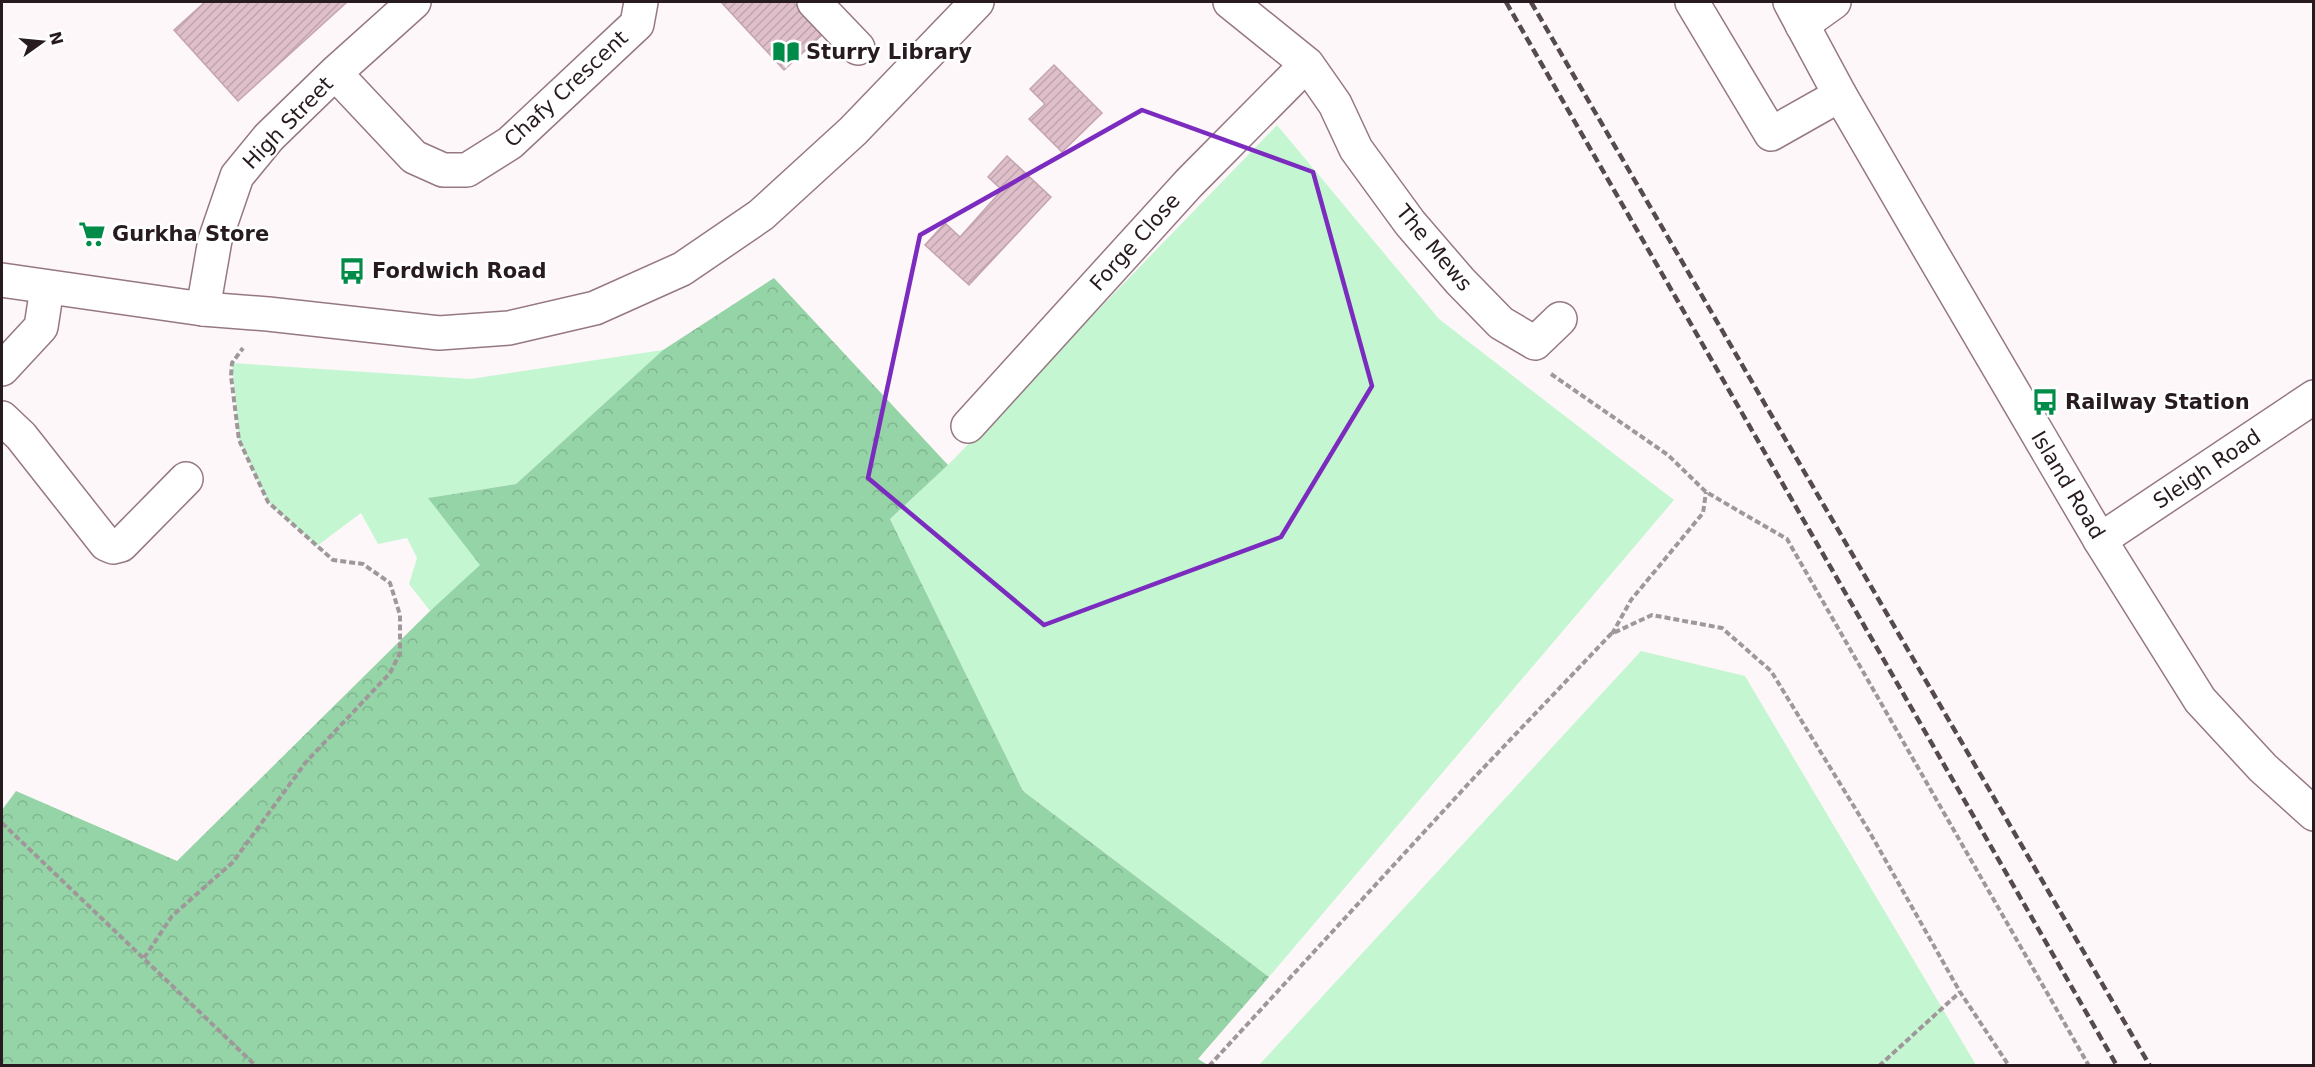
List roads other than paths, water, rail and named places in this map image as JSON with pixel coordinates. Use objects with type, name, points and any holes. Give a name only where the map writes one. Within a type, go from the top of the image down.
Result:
[{"type":"main road","name":"High Street","points":[[203,309],[215,240],[237,176],[269,138],[335,73],[414,2]]},
{"type":"main road","name":"Chafy Crescent","points":[[335,73],[414,157],[443,170],[467,170],[510,143],[637,24],[641,2]]},
{"type":"main road","points":[[814,2],[858,48]]},
{"type":"main road","points":[[2,280],[203,309],[439,333],[509,328],[595,308],[682,269],[761,215],[853,131],[977,2]]},
{"type":"main road","points":[[1230,2],[1307,64]]},
{"type":"main road","points":[[1692,2],[1771,134],[1840,94]]},
{"type":"main road","points":[[1796,13],[1834,2]]},
{"type":"main road","name":"Island Road","points":[[1796,13],[1840,94],[2100,540],[2200,700],[2263,768],[2313,814]]},
{"type":"main road","name":"The Mews","points":[[1307,64],[1335,104],[1356,149],[1410,223],[1460,281],[1501,323],[1535,343],[1560,319]]},
{"type":"main road","name":"Forge Close","points":[[968,426],[1178,175],[1307,64]]},
{"type":"main road","points":[[2,369],[41,327],[47,288]]},
{"type":"main road","name":"Sleigh Road","points":[[2100,540],[2313,396]]},
{"type":"main road","points":[[2,418],[21,436],[106,544],[113,547],[121,545],[186,480]]},
{"type":"railway","points":[[1506,2],[2117,1066]]},
{"type":"railway","points":[[1531,2],[2150,1066]]},
{"type":"place","name":"Sturry Library","points":[[786,52]]},
{"type":"place","name":"Gurkha Store","points":[[92,234]]},
{"type":"place","name":"Fordwich Road","points":[[352,271]]},
{"type":"place","name":"Railway Station","points":[[2045,402]]}]
